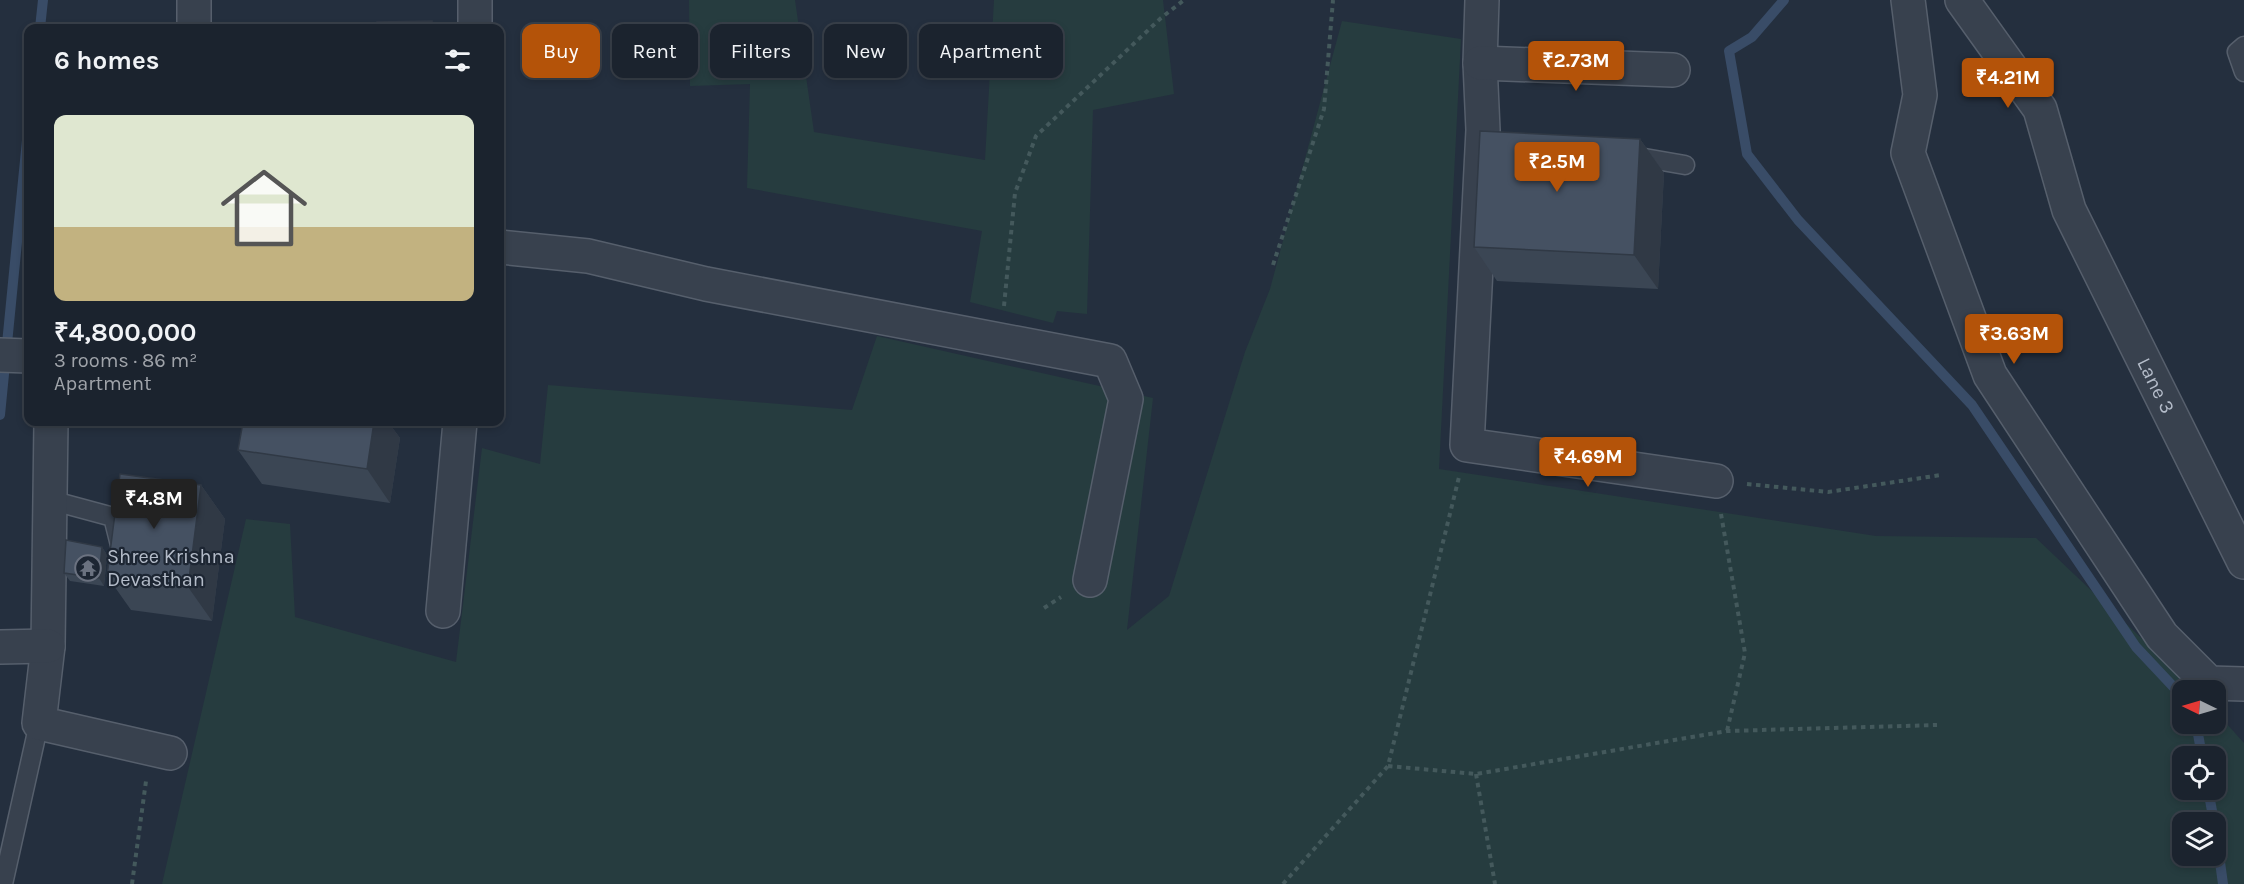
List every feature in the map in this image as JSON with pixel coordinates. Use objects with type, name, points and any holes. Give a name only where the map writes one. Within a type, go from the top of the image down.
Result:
[{"type":"street","points":[[194,0],[194,24]]},
{"type":"street","points":[[474,0],[475,24]]},
{"type":"street","points":[[1482,0],[1480,63],[1494,132],[1467,445],[1716,481]]},
{"type":"street","points":[[1908,0],[1920,95],[1908,153],[1990,375],[2163,636],[2209,683],[2244,684]]},
{"type":"street","name":"Lane 3","points":[[1962,0],[2040,109],[2069,210],[2244,562]]},
{"type":"street","points":[[1480,63],[1673,70]]},
{"type":"street","points":[[504,248],[588,256],[706,284],[1110,361],[1126,399],[1090,580]]},
{"type":"street","points":[[0,356],[24,357]]},
{"type":"street","points":[[51,426],[48,646],[39,723],[160,751]]},
{"type":"street","points":[[443,611],[460,426]]},
{"type":"street","points":[[0,647],[48,646]]},
{"type":"lane","points":[[2244,46],[2237,52],[2244,72]]},
{"type":"lane","points":[[1618,153],[1685,165]]},
{"type":"lane","points":[[50,500],[113,518],[125,563]]},
{"type":"lane","points":[[3,884],[39,723]]},
{"type":"path","points":[[1000,340],[1015,193],[1036,136],[1161,18],[1184,0]]},
{"type":"path","points":[[1274,265],[1324,109],[1333,0]]},
{"type":"path","points":[[1283,884],[1388,766],[1467,445]]},
{"type":"path","points":[[1727,731],[1745,653],[1716,481],[1828,492],[1941,475]]},
{"type":"path","points":[[1388,766],[1476,774],[1727,731],[1937,724]]},
{"type":"path","points":[[132,884],[160,751]]},
{"type":"path","points":[[1476,774],[1496,884]]},
{"type":"green space","points":[[689,0],[795,0],[798,24],[710,24],[710,78],[806,78],[814,132],[985,160],[990,78],[1063,78],[1063,24],[993,24],[994,0],[1163,0],[1174,94],[1093,110],[1087,314],[1057,311],[1053,323],[970,302],[982,231],[747,188],[750,84],[690,86],[690,78],[698,78],[698,24],[689,24]]},
{"type":"green space","points":[[1342,21],[1461,39],[1439,469],[1876,536],[2036,538],[2185,680],[2172,680],[2172,734],[2226,734],[2226,723],[2244,743],[2244,884],[162,884],[246,519],[290,524],[295,617],[456,662],[482,448],[540,464],[548,385],[852,410],[877,336],[1153,398],[1127,630],[1169,596],[1245,352],[1270,289]]},
{"type":"building","points":[[432,21],[432,24],[377,24],[377,22]]},
{"type":"building","points":[[1480,131],[1640,139],[1634,255],[1474,247]]},
{"type":"building","points":[[242,426],[373,426],[367,469],[238,450]]},
{"type":"building","points":[[120,474],[201,485],[188,587],[107,576]]},
{"type":"building","name":"Shree Krishna Devasthan","points":[[66,540],[102,547],[99,578],[64,573]]},
{"type":"waterway","points":[[40,24],[43,0]]},
{"type":"waterway","points":[[1784,0],[1752,37],[1729,51],[1747,154],[1798,220],[1972,405],[2136,647],[2172,685]]},
{"type":"waterway","points":[[0,415],[24,171]]},
{"type":"waterway","points":[[2198,734],[2200,746]]},
{"type":"waterway","points":[[2210,800],[2212,812]]},
{"type":"waterway","points":[[2221,866],[2223,884]]},
{"type":"place","name":"Shree Krishna Devasthan","points":[[88,568]]}]
